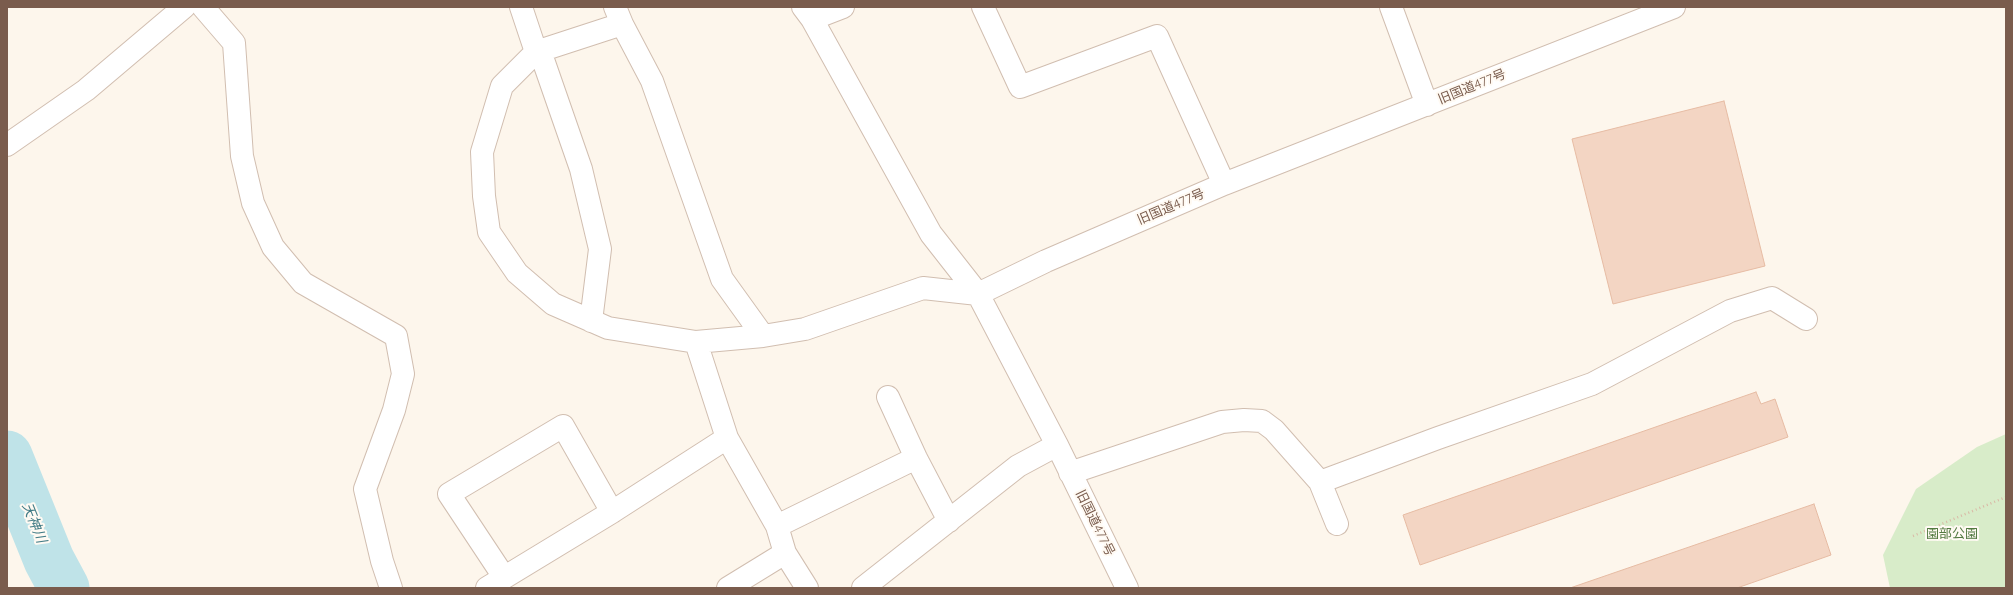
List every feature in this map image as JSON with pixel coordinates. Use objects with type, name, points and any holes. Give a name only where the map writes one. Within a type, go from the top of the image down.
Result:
[{"type":"street","points":[[7,145],[86,90],[184,7]]},
{"type":"street","points":[[203,7],[234,43],[242,156],[253,204],[273,247],[303,283],[396,336],[403,374],[394,410],[365,488],[382,561],[391,588]]},
{"type":"street","points":[[521,7],[581,169],[600,248],[591,321]]},
{"type":"street","points":[[843,7],[807,13],[931,234],[978,294]]},
{"type":"street","points":[[983,7],[1020,87],[1157,36],[1224,184]]},
{"type":"street","points":[[1391,7],[1427,105]]},
{"type":"street","name":"旧国道477号","points":[[1127,588],[1057,445],[978,294],[1046,261],[1224,184],[1674,7]]},
{"type":"street","points":[[762,336],[722,279],[652,81],[618,16],[538,51],[502,86],[482,152],[484,196],[489,232],[517,273],[553,304],[608,328],[696,342],[762,336],[805,329],[923,288],[978,294]]},
{"type":"street","points":[[1320,482],[1438,438],[1592,384],[1730,311],[1772,298],[1806,318]]},
{"type":"street","points":[[696,342],[727,438],[777,526],[785,553],[807,588]]},
{"type":"street","points":[[888,397],[916,458],[949,521]]},
{"type":"street","points":[[1070,473],[1222,422],[1244,420],[1262,421],[1274,430],[1320,482],[1337,524]]},
{"type":"street","points":[[612,512],[563,426],[449,494],[496,583],[612,512],[727,438]]},
{"type":"street","points":[[863,588],[1018,466],[1057,445]]},
{"type":"street","points":[[777,526],[916,458]]},
{"type":"street","points":[[728,588],[785,553]]},
{"type":"path","points":[[1913,536],[2006,497]]},
{"type":"green space","name":"園部公園","points":[[2006,434],[2006,588],[1890,588],[1883,555],[1916,489],[1977,447]]},
{"type":"building","points":[[1724,101],[1765,266],[1613,304],[1572,139]]},
{"type":"building","points":[[1756,392],[1761,404],[1775,399],[1788,437],[1420,565],[1403,515]]},
{"type":"building","points":[[1814,504],[1831,555],[1737,588],[1570,588]]},
{"type":"waterway","name":"天神川","points":[[7,456],[49,560],[64,588]]}]
